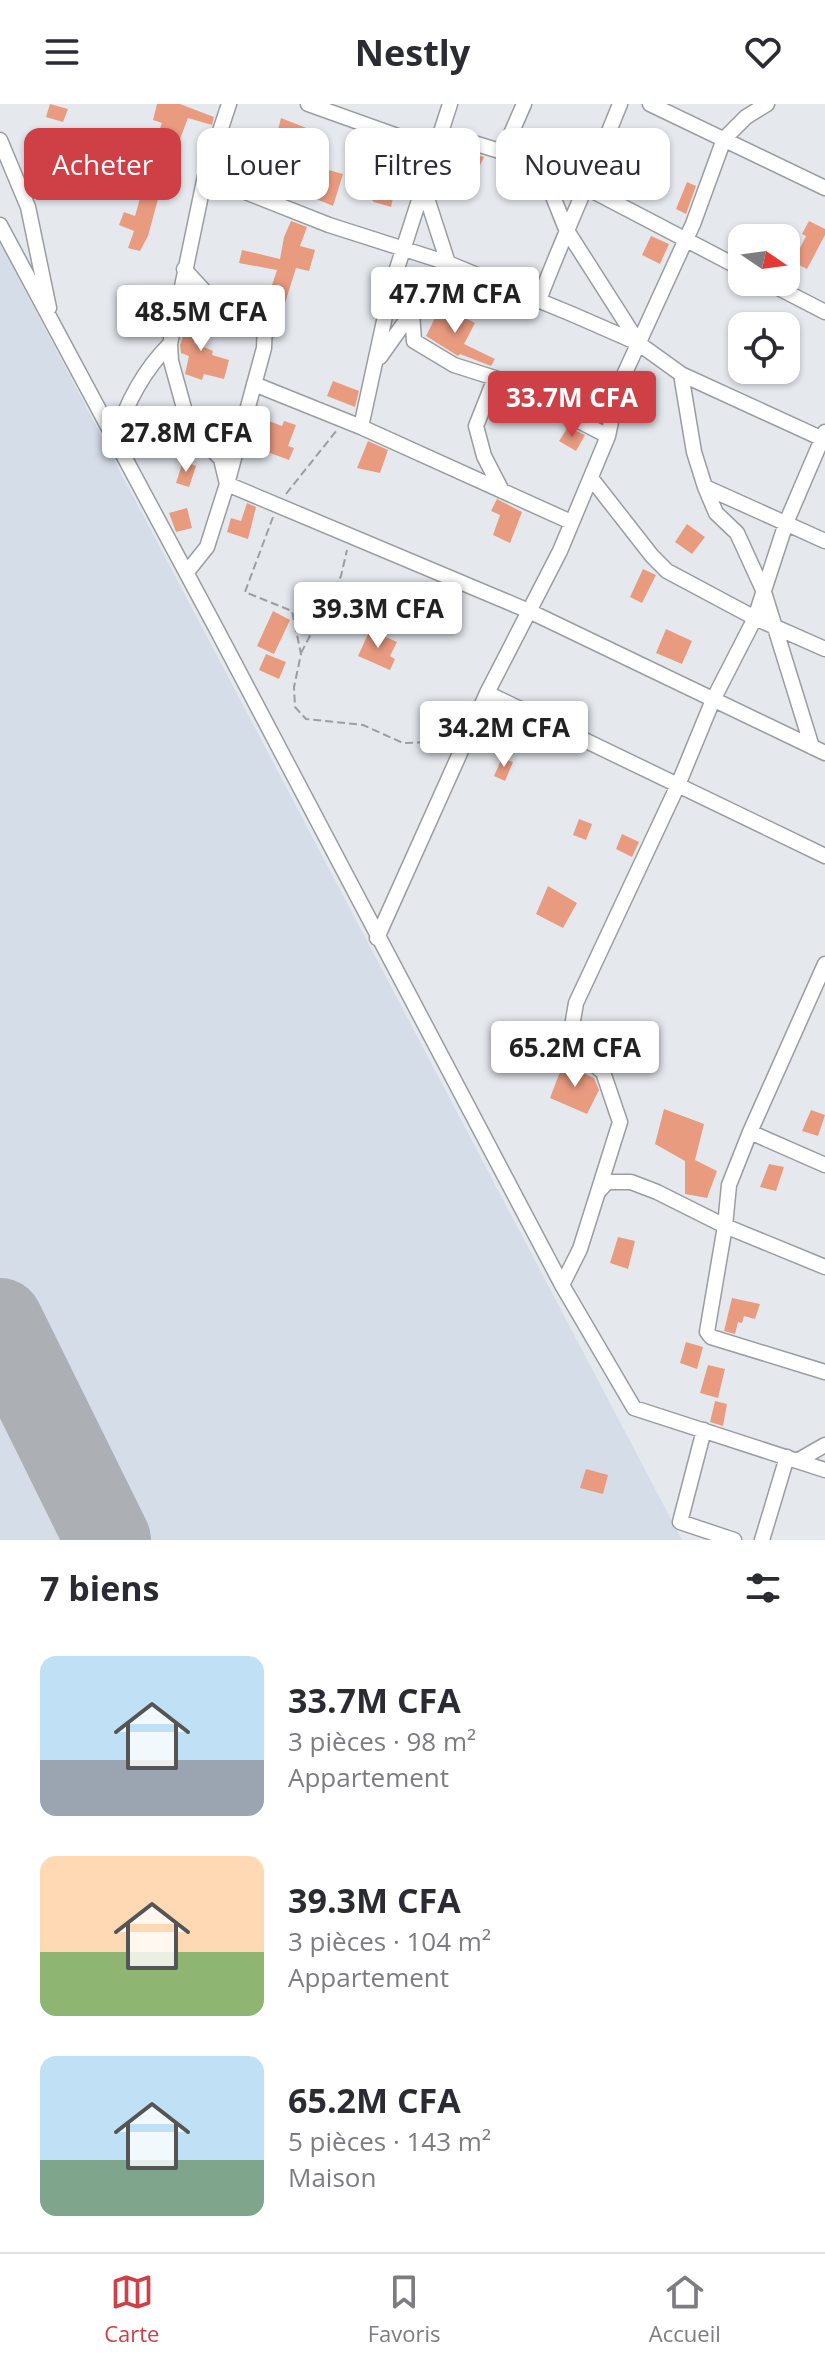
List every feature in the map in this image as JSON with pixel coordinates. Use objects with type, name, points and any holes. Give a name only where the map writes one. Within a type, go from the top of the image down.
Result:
[{"type":"street","points":[[221,128],[229,104]]},
{"type":"street","points":[[308,104],[375,128]]},
{"type":"street","points":[[443,128],[450,104]]},
{"type":"street","points":[[514,128],[524,104]]},
{"type":"street","points":[[611,128],[620,104]]},
{"type":"street","points":[[650,104],[825,188]]},
{"type":"street","points":[[377,938],[487,693],[560,551],[608,436],[618,388],[693,224],[724,139],[746,117],[767,104]]},
{"type":"street","points":[[0,140],[28,207],[53,324]]},
{"type":"street","points":[[200,200],[170,344],[171,361],[189,426],[221,459],[227,484]]},
{"type":"street","points":[[266,200],[329,225],[448,263],[539,300],[638,343],[681,374],[824,437],[786,523],[755,618],[713,700],[678,785],[576,1003],[569,1044],[603,1072],[620,1122],[580,1249]]},
{"type":"street","points":[[361,427],[402,249],[418,200]]},
{"type":"street","points":[[428,200],[448,263]]},
{"type":"street","points":[[554,200],[566,229],[638,343]]},
{"type":"street","points":[[539,300],[566,229],[581,200]]},
{"type":"street","points":[[610,200],[728,262]]},
{"type":"street","points":[[0,225],[187,572],[562,1285],[634,1408],[825,1470]]},
{"type":"street","points":[[375,363],[448,263]]},
{"type":"street","points":[[184,269],[207,294],[252,311],[265,324],[264,348],[227,484],[207,547],[187,572]]},
{"type":"street","points":[[794,296],[825,312]]},
{"type":"street","points":[[412,312],[414,341],[454,365],[495,378],[608,436]]},
{"type":"street","points":[[115,440],[129,401],[154,360],[170,344]]},
{"type":"street","points":[[681,374],[694,452],[705,487],[716,513],[737,533],[764,592],[818,750]]},
{"type":"street","points":[[495,378],[476,426],[484,456],[502,491]]},
{"type":"street","points":[[254,384],[345,420],[571,522]]},
{"type":"street","points":[[591,478],[667,571],[755,618],[825,649]]},
{"type":"street","points":[[227,484],[529,611],[818,750]]},
{"type":"street","points":[[705,487],[825,541]]},
{"type":"street","points":[[487,693],[825,856]]},
{"type":"street","points":[[825,964],[729,1185],[707,1334],[825,1372]]},
{"type":"street","points":[[750,1132],[825,1165]]},
{"type":"street","points":[[562,1285],[580,1249],[599,1190],[607,1182],[618,1180],[657,1192],[725,1226],[825,1267]]},
{"type":"street","points":[[704,1430],[680,1522],[734,1540]]},
{"type":"street","points":[[762,1540],[792,1459],[825,1445]]},
{"type":"path","points":[[301,654],[292,611],[245,592],[277,506],[345,420]]},
{"type":"path","points":[[350,537],[341,576],[301,654],[294,687],[295,707],[306,719],[363,725],[403,743],[436,742],[475,721]]},
{"type":"shaded area","points":[[0,243],[682,1540],[0,1540]]},
{"type":"building","points":[[50,104],[68,109],[63,122],[46,117]]},
{"type":"building","points":[[157,104],[180,104],[214,117],[212,125],[188,118],[181,136],[181,128],[160,128],[162,123],[153,120]]},
{"type":"building","points":[[281,118],[306,128],[278,128]]},
{"type":"building","points":[[329,170],[343,174],[333,206],[319,200],[329,200]]},
{"type":"building","points":[[687,182],[696,186],[686,214],[676,209]]},
{"type":"building","points":[[140,200],[158,200],[148,236],[140,251],[128,248],[134,231],[119,225],[124,212],[135,216]]},
{"type":"building","points":[[372,200],[393,200],[391,207]]},
{"type":"building","points":[[291,221],[307,227],[300,246],[315,250],[309,271],[296,268],[284,306],[267,300],[277,270],[239,263],[242,250],[280,259]]},
{"type":"building","points":[[809,221],[825,229],[825,235],[807,269],[800,266],[800,248],[806,236],[802,234]]},
{"type":"building","points":[[651,236],[669,244],[660,264],[642,255]]},
{"type":"building","points":[[441,306],[475,323],[464,344],[495,359],[491,366],[460,354],[458,356],[426,336]]},
{"type":"building","points":[[194,308],[203,310],[194,343],[213,351],[212,355],[229,360],[224,379],[204,374],[202,380],[185,374],[189,356],[181,353],[180,345]]},
{"type":"building","points":[[333,381],[359,391],[355,407],[327,396]]},
{"type":"building","points":[[261,418],[282,426],[284,421],[296,425],[288,446],[294,448],[289,460],[251,446]]},
{"type":"building","points":[[568,427],[585,435],[576,451],[559,441]]},
{"type":"building","points":[[368,441],[388,450],[380,473],[357,468]]},
{"type":"building","points":[[183,461],[196,466],[189,487],[176,483]]},
{"type":"building","points":[[497,499],[522,512],[510,543],[493,535],[500,515],[491,511]]},
{"type":"building","points":[[247,503],[256,507],[248,539],[227,532],[231,518],[241,521]]},
{"type":"building","points":[[187,508],[192,528],[176,532],[169,513]]},
{"type":"building","points":[[687,524],[705,537],[692,554],[675,542]]},
{"type":"building","points":[[643,569],[656,575],[642,603],[630,597]]},
{"type":"building","points":[[273,611],[290,620],[274,654],[257,646]]},
{"type":"building","points":[[666,629],[692,641],[682,664],[656,653]]},
{"type":"building","points":[[370,630],[397,642],[390,656],[395,659],[390,670],[358,656]]},
{"type":"building","points":[[266,654],[286,662],[279,679],[259,670]]},
{"type":"building","points":[[502,758],[513,762],[505,781],[494,776]]},
{"type":"building","points":[[579,819],[592,824],[586,840],[573,835]]},
{"type":"building","points":[[622,834],[639,842],[632,857],[616,849]]},
{"type":"building","points":[[548,886],[577,903],[563,928],[536,914]]},
{"type":"building","points":[[563,1064],[594,1078],[599,1090],[587,1114],[550,1098]]},
{"type":"building","points":[[664,1109],[704,1124],[695,1160],[717,1171],[707,1198],[685,1194],[685,1161],[655,1144]]},
{"type":"building","points":[[811,1110],[825,1115],[818,1136],[802,1131]]},
{"type":"building","points":[[769,1164],[784,1167],[776,1191],[760,1187]]},
{"type":"building","points":[[618,1237],[635,1241],[628,1269],[610,1263]]},
{"type":"building","points":[[732,1298],[760,1304],[755,1319],[744,1316],[742,1323],[738,1322],[735,1334],[724,1331]]},
{"type":"building","points":[[686,1342],[703,1347],[697,1369],[680,1363]]},
{"type":"building","points":[[708,1365],[725,1369],[718,1398],[700,1393]]},
{"type":"building","points":[[715,1401],[727,1404],[723,1426],[710,1422]]},
{"type":"building","points":[[586,1469],[608,1475],[603,1494],[580,1488]]},
{"type":"runway","points":[[0,1321],[108,1540]]}]
